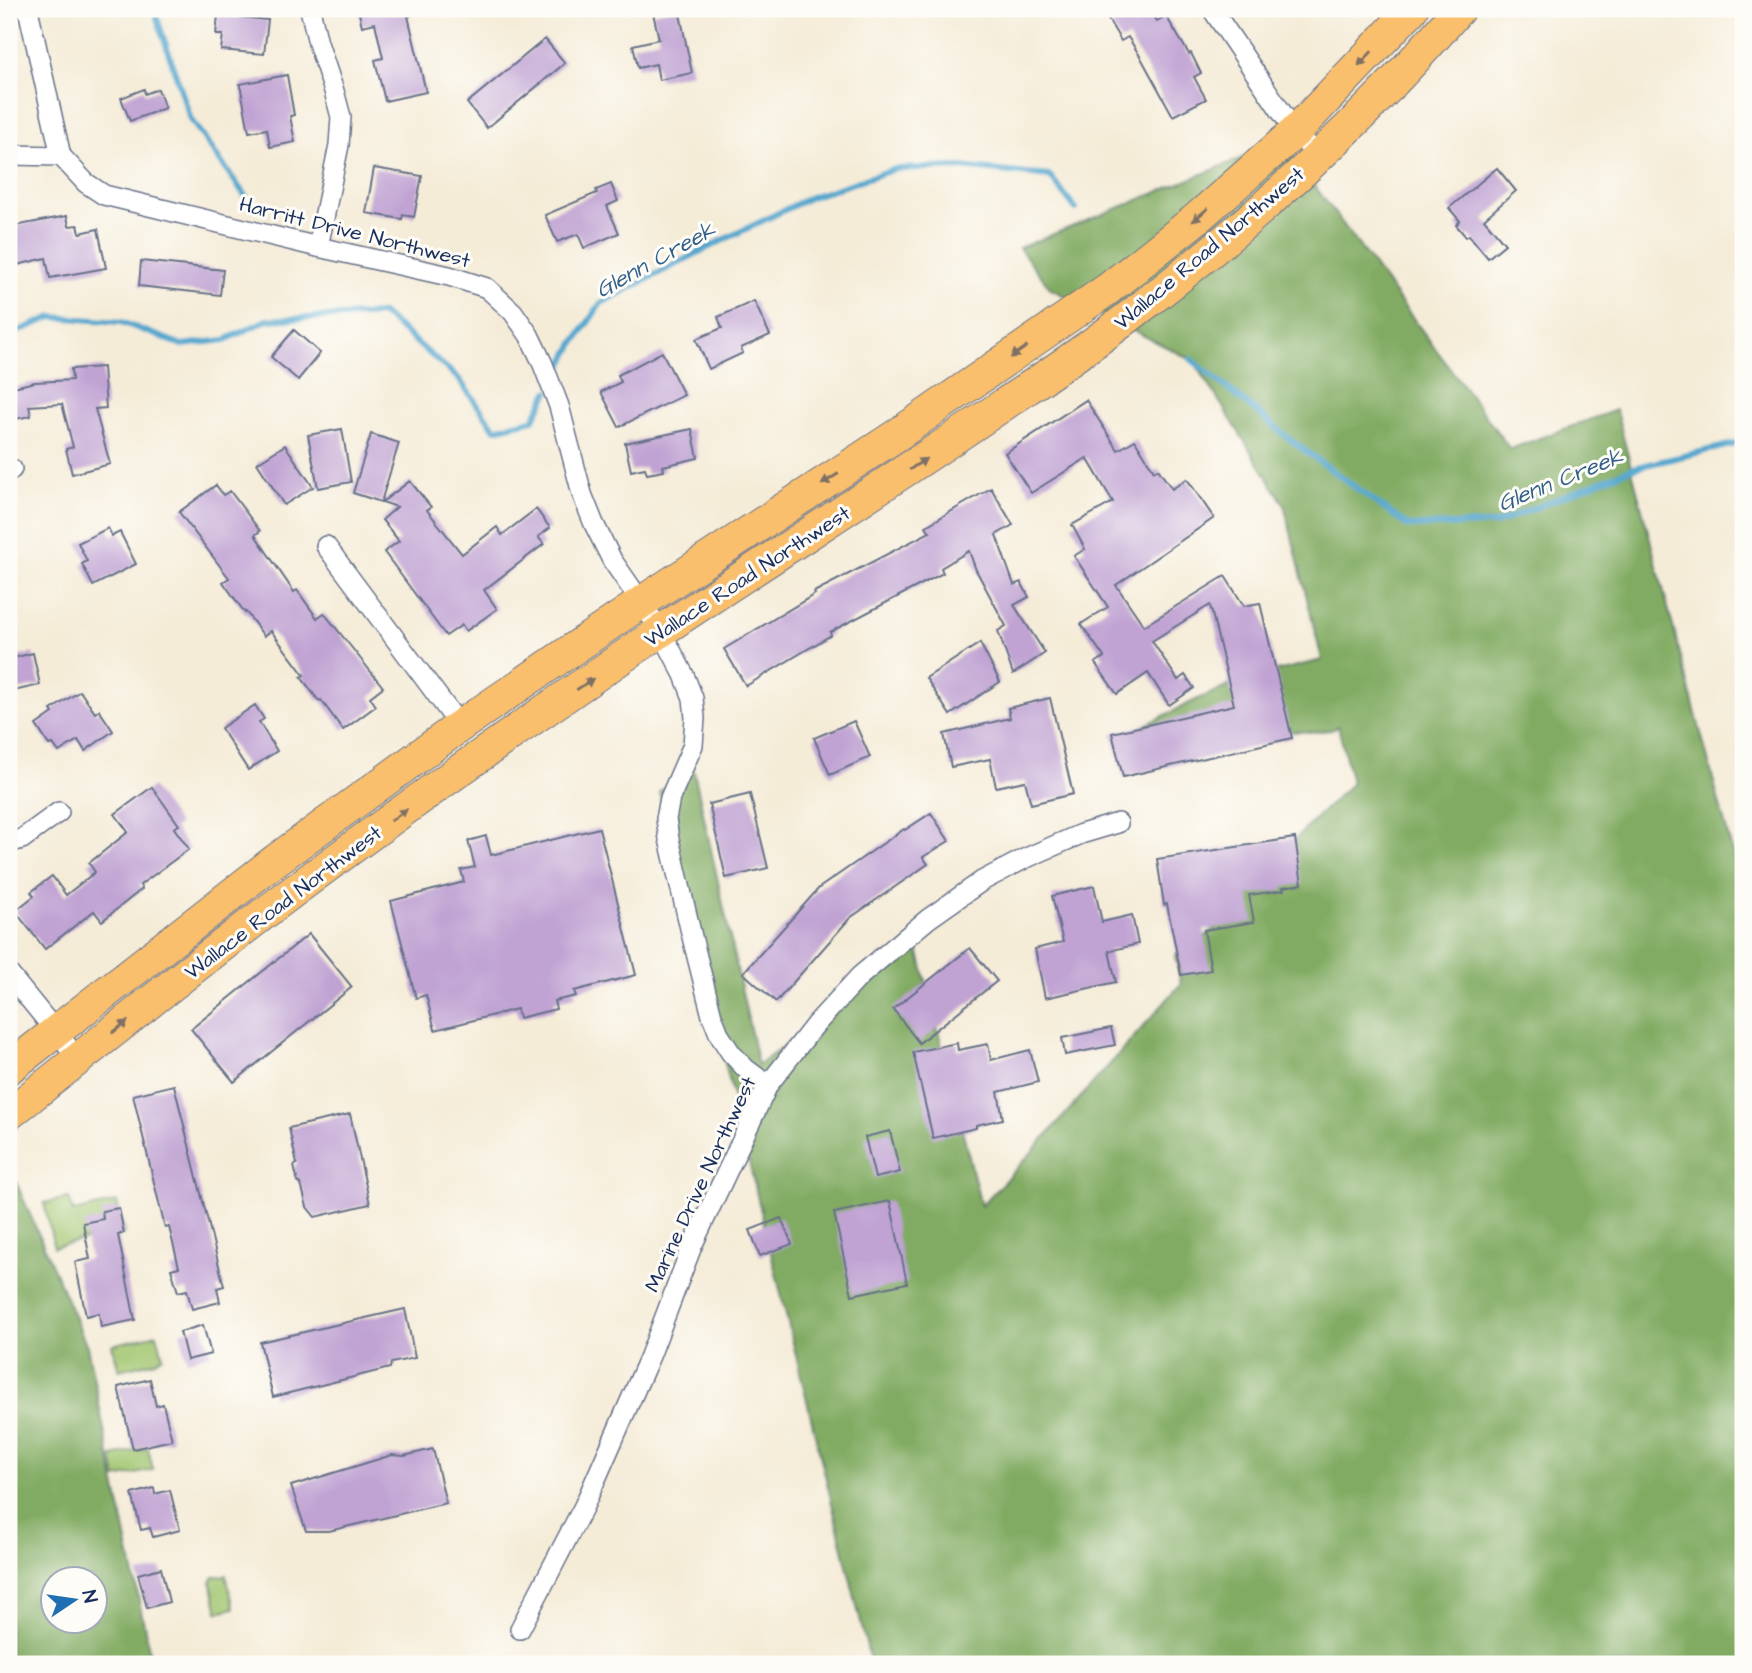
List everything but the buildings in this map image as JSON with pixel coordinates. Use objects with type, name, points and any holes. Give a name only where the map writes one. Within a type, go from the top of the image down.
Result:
[{"type":"main road","name":"Wallace Road Northwest","points":[[9,1068],[276,860],[460,726],[642,602],[897,435],[1108,289],[1196,219],[1295,132],[1412,9]]},
{"type":"main road","name":"Wallace Road Northwest","points":[[9,1114],[299,887],[477,758],[662,631],[915,466],[1118,325],[1275,198],[1372,104],[1459,9]]},
{"type":"street","points":[[9,155],[61,156],[28,9]]},
{"type":"street","points":[[310,9],[341,117],[339,145],[318,247]]},
{"type":"street","points":[[1212,9],[1295,132],[1319,157]]},
{"type":"street","name":"Harritt Drive Northwest","points":[[61,156],[86,183],[104,195],[449,276],[487,288],[513,312],[529,335],[559,406],[582,494],[594,524],[612,560],[662,631],[693,698],[695,718],[692,745],[670,798],[666,819],[669,839],[712,1016],[720,1036],[746,1069],[768,1086]]},
{"type":"street","points":[[326,545],[460,726]]},
{"type":"street","points":[[9,843],[22,839],[59,812]]},
{"type":"street","name":"Marine Drive Northwest","points":[[520,1629],[584,1506],[650,1356],[692,1246],[768,1086],[815,1025],[860,976],[928,919],[982,881],[1024,859],[1081,834],[1118,823]]},
{"type":"street","points":[[9,974],[78,1059]]},
{"type":"green space","points":[[1282,142],[1510,449],[1616,410],[1743,893],[1743,1664],[871,1664],[659,792],[693,767],[758,1065],[918,949],[981,1206],[1181,984],[1175,956],[1183,946],[1193,949],[1237,906],[1304,830],[1352,783],[1338,726],[1316,732],[1137,729],[1248,678],[1322,660],[1284,504],[1194,361],[1051,289],[1019,248]]},
{"type":"green space","points":[[9,1166],[87,1346],[152,1664],[9,1664]]},
{"type":"green space","points":[[69,1198],[73,1212],[117,1202],[124,1234],[108,1238],[107,1235],[54,1247],[44,1203]]},
{"type":"green space","points":[[157,1334],[163,1356],[156,1361],[119,1370],[112,1345]]},
{"type":"green space","points":[[148,1448],[153,1470],[116,1478],[112,1456]]},
{"type":"green space","points":[[226,1575],[234,1608],[218,1612],[211,1582],[214,1577]]},
{"type":"waterway","points":[[154,9],[191,120],[249,201]]},
{"type":"waterway","name":"Glenn Creek","points":[[553,382],[573,345],[601,303],[811,197],[895,169],[960,167],[1050,176],[1076,209]]},
{"type":"waterway","name":"Glenn Creek","points":[[9,335],[52,317],[121,322],[182,345],[225,340],[267,320],[383,314],[458,378],[495,429],[533,420],[548,392]]},
{"type":"waterway","name":"Glenn Creek","points":[[1191,359],[1296,444],[1408,526],[1495,524],[1633,468],[1743,442]]}]
